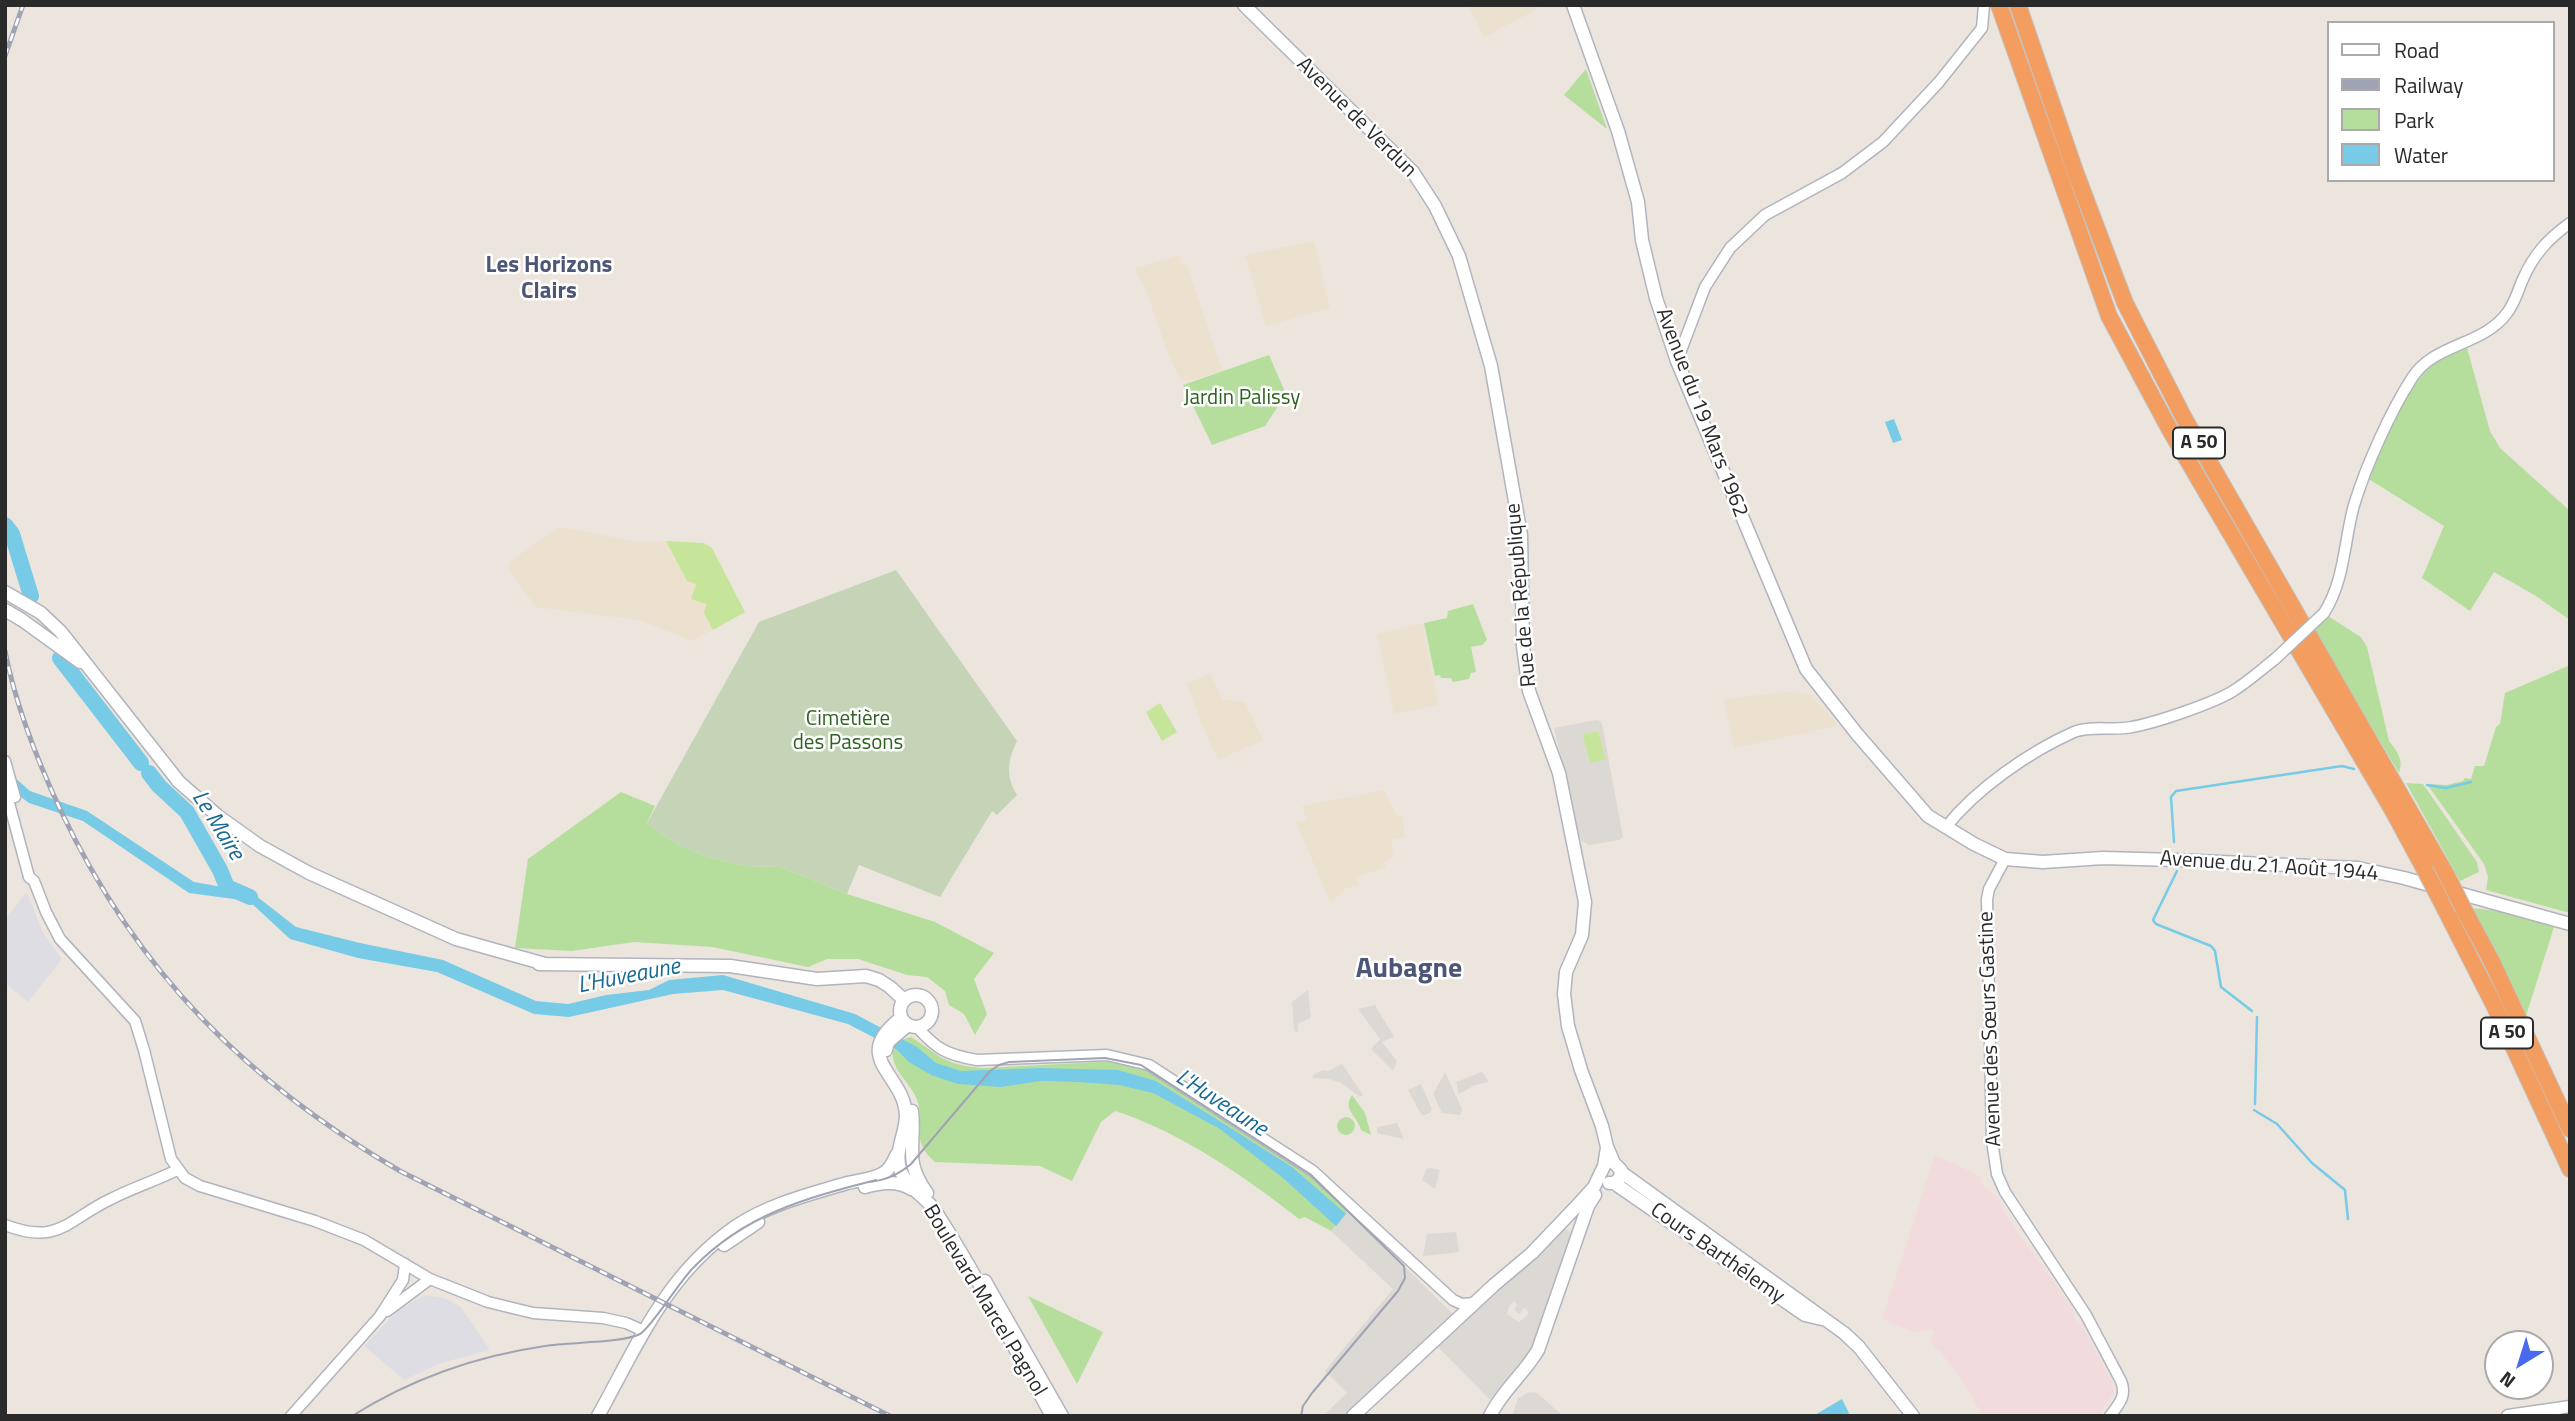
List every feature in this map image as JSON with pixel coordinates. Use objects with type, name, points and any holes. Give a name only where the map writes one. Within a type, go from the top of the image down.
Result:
[{"type":"highway","name":"A 50","points":[[1999,5],[2109,316],[2170,430],[2425,870],[2494,1005],[2570,1169]]},
{"type":"highway","name":"A 50","points":[[2018,5],[2075,172],[2124,303],[2184,418],[2447,876],[2493,962],[2570,1129]]},
{"type":"main road","name":"Avenue de Verdun","points":[[1244,5],[1394,152],[1413,173],[1435,206],[1459,256],[1480,325],[1506,445]]},
{"type":"main road","name":"Avenue du 19 Mars 1962","points":[[1573,5],[1618,131],[1638,202],[1642,240],[1656,298],[1806,669],[1857,734],[1928,816],[2005,859]]},
{"type":"main road","name":"Rue de la République","points":[[1506,445],[1521,535],[1528,691],[1559,773],[1585,902],[1582,934],[1566,972],[1564,994],[1567,1026],[1602,1126],[1610,1173]]},
{"type":"main road","points":[[5,592],[41,613],[61,632],[179,782],[198,799],[260,846],[351,893],[464,942],[545,964],[730,965],[817,979],[866,976],[890,987],[904,1000]]},
{"type":"main road","points":[[5,610],[92,671]]},
{"type":"main road","name":"Avenue du 21 Août 1944","points":[[2005,859],[2043,862],[2103,858],[2358,868],[2570,924]]},
{"type":"main road","points":[[887,1177],[905,1185],[913,1114],[911,1103],[882,1056],[893,1031],[909,1024],[930,1020],[932,1006],[925,997],[914,995],[904,1000],[900,1009],[909,1024]]},
{"type":"main road","points":[[657,1312],[727,1243],[759,1221],[907,1168]]},
{"type":"main road","points":[[600,1411],[644,1331],[687,1269],[736,1226],[783,1203],[825,1189],[887,1177],[907,1168]]},
{"type":"main road","name":"Boulevard Marcel Pagnol","points":[[907,1168],[934,1208],[1052,1416]]},
{"type":"main road","name":"Boulevard Marcel Pagnol","points":[[907,1168],[943,1210],[1062,1416]]},
{"type":"main road","points":[[1610,1173],[1681,1214],[1844,1333],[1859,1347],[1913,1416]]},
{"type":"main road","points":[[1355,1415],[1532,1253],[1594,1186],[1610,1173]]},
{"type":"main road","points":[[1490,1416],[1495,1405],[1530,1365],[1538,1350],[1588,1206],[1610,1173]]},
{"type":"main road","name":"Cours Barthélemy","points":[[1610,1173],[1780,1299],[1805,1315],[1822,1319]]},
{"type":"main road","points":[[1559,1223],[1571,1227],[1578,1238]]},
{"type":"main road","points":[[2508,1416],[2570,1407]]},
{"type":"street","points":[[1680,357],[1705,287],[1730,248],[1765,215],[1842,173],[1883,142],[1939,82],[1982,28],[1984,5]]},
{"type":"street","points":[[1946,827],[1960,810],[1991,785],[2031,756],[2076,731],[2132,727],[2234,691],[2275,659],[2325,613],[2341,572],[2354,506],[2365,474],[2412,378],[2431,358],[2496,327],[2508,313],[2540,247],[2570,223]]},
{"type":"street","points":[[5,761],[36,876],[34,881]]},
{"type":"street","points":[[5,788],[29,877],[34,881],[60,939],[135,1021],[171,1159],[184,1178],[200,1186],[314,1221],[364,1240],[430,1279],[464,1294],[533,1313],[603,1318],[626,1323],[644,1331]]},
{"type":"street","name":"Avenue des Sœurs Gastine","points":[[2005,859],[1989,889],[1987,899],[1992,1141],[1997,1174],[2005,1192],[2087,1315],[2121,1381],[2125,1391],[2110,1416]]},
{"type":"street","points":[[909,1024],[942,1051],[964,1058],[977,1060],[1107,1055],[1149,1065],[1312,1171],[1453,1300],[1462,1304],[1475,1303]]},
{"type":"street","points":[[5,1225],[20,1231],[52,1231],[69,1226],[110,1199],[177,1170]]},
{"type":"street","points":[[291,1416],[380,1316],[403,1280],[405,1264]]},
{"type":"street","points":[[380,1316],[430,1279]]},
{"type":"shaded area","points":[[1468,5],[1545,5],[1484,37]]},
{"type":"shaded area","points":[[1314,241],[1330,308],[1266,326],[1245,255]]},
{"type":"shaded area","points":[[1179,255],[1182,265],[1187,264],[1222,371],[1186,382],[1180,379],[1169,356],[1145,287],[1134,269]]},
{"type":"shaded area","points":[[560,527],[640,542],[666,541],[687,581],[696,584],[706,604],[704,613],[713,630],[692,641],[640,620],[536,607],[508,569],[509,562]]},
{"type":"shaded area","points":[[1423,623],[1438,705],[1394,714],[1377,634]]},
{"type":"shaded area","points":[[1211,674],[1222,699],[1245,702],[1263,740],[1218,760],[1187,683]]},
{"type":"shaded area","points":[[1795,691],[1811,695],[1837,726],[1734,748],[1724,699]]},
{"type":"shaded area","points":[[1601,721],[1623,837],[1619,840],[1589,845],[1580,840],[1554,728]],"holes":[[[1598,731],[1606,759],[1590,763],[1582,734]]]},
{"type":"shaded area","points":[[1384,790],[1397,816],[1403,816],[1405,837],[1392,839],[1393,858],[1384,862],[1386,867],[1356,877],[1359,885],[1346,888],[1331,904],[1296,822],[1307,820],[1302,806]]},
{"type":"shaded area","points":[[27,892],[43,933],[62,959],[28,1002],[5,983],[5,919]]},
{"type":"shaded area","points":[[1308,990],[1311,1018],[1298,1024],[1298,1032],[1294,1031],[1292,1002]]},
{"type":"shaded area","points":[[1375,1005],[1394,1037],[1382,1042],[1397,1061],[1393,1071],[1371,1049],[1380,1039],[1358,1009]]},
{"type":"shaded area","points":[[1342,1064],[1363,1095],[1360,1097],[1341,1083],[1313,1078],[1313,1075],[1323,1070],[1328,1071]]},
{"type":"shaded area","points":[[1445,1072],[1462,1109],[1460,1115],[1442,1113],[1433,1094]]},
{"type":"shaded area","points":[[1482,1072],[1489,1082],[1475,1085],[1459,1094],[1456,1082]]},
{"type":"shaded area","points":[[1421,1084],[1432,1109],[1430,1113],[1422,1116],[1408,1090]]},
{"type":"shaded area","points":[[1397,1123],[1404,1139],[1377,1133],[1377,1127]]},
{"type":"shaded area","points":[[1935,1155],[1980,1176],[1981,1184],[1997,1197],[2007,1217],[2075,1312],[2073,1316],[2077,1324],[2081,1324],[2113,1383],[2114,1392],[2099,1416],[1983,1416],[1961,1379],[1940,1351],[1935,1349],[1930,1338],[1934,1334],[1932,1329],[1914,1332],[1882,1319]]},
{"type":"shaded area","points":[[1426,1169],[1440,1170],[1435,1189],[1422,1180]]},
{"type":"shaded area","points":[[1348,1211],[1454,1315],[1352,1410],[1343,1416],[1323,1416],[1347,1393],[1325,1371],[1393,1289],[1331,1231]]},
{"type":"shaded area","points":[[1557,1229],[1570,1232],[1573,1240],[1528,1360],[1490,1400],[1436,1345]],"holes":[[[1514,1301],[1517,1305],[1514,1310],[1519,1314],[1524,1308],[1528,1314],[1519,1322],[1507,1314]]]},
{"type":"shaded area","points":[[1456,1232],[1459,1252],[1423,1256],[1427,1234]]},
{"type":"shaded area","points":[[425,1295],[444,1298],[461,1307],[490,1350],[441,1363],[404,1380],[364,1346],[398,1310]]},
{"type":"shaded area","points":[[1530,1392],[1537,1393],[1563,1416],[1512,1416],[1518,1398]]},
{"type":"green space","points":[[1586,69],[1607,129],[1564,95]]},
{"type":"green space","points":[[2467,348],[2490,431],[2500,448],[2570,511],[2570,620],[2536,596],[2494,572],[2470,611],[2422,578],[2444,526],[2367,478],[2397,413],[2417,382],[2441,359]]},
{"type":"green space","name":"Jardin Palissy","points":[[1269,355],[1286,394],[1265,426],[1212,445],[1183,385]]},
{"type":"green space","points":[[666,541],[704,543],[712,548],[745,612],[713,630],[704,613],[706,604],[691,599],[696,584],[687,581]]},
{"type":"green space","name":"Cimetière des Passons","points":[[896,570],[1017,741],[1009,774],[1017,795],[997,815],[992,811],[940,897],[859,865],[847,894],[780,867],[746,866],[708,857],[678,845],[647,823],[759,622]]},
{"type":"green space","points":[[1473,604],[1487,640],[1482,645],[1471,647],[1476,672],[1471,673],[1469,679],[1453,682],[1451,678],[1435,676],[1424,623],[1447,618],[1448,611]]},
{"type":"green space","points":[[2328,616],[2361,637],[2367,647],[2389,741],[2400,760],[2399,773],[2313,629]]},
{"type":"green space","points":[[2570,665],[2570,913],[2486,890],[2488,877],[2484,864],[2427,784],[2447,785],[2465,778],[2471,779],[2475,766],[2484,766],[2496,727],[2500,724],[2505,693]]},
{"type":"green space","points":[[1160,703],[1177,732],[1162,741],[1146,712]]},
{"type":"green space","points":[[1599,731],[1606,760],[1590,763],[1582,734]]},
{"type":"green space","points":[[2406,783],[2423,784],[2477,862],[2479,872],[2460,881]]},
{"type":"green space","points":[[621,792],[655,806],[647,823],[678,845],[708,857],[746,866],[780,867],[847,894],[935,922],[994,953],[974,979],[987,1014],[975,1035],[964,1014],[949,1005],[945,991],[927,977],[907,975],[858,959],[827,959],[808,967],[712,947],[634,942],[572,951],[515,948],[528,859]]},
{"type":"green space","points":[[2470,908],[2502,911],[2554,927],[2526,1016]]},
{"type":"green space","points":[[911,1037],[944,1059],[971,1067],[1117,1061],[1143,1069],[1172,1084],[1310,1175],[1348,1211],[1331,1231],[1305,1217],[1299,1219],[1212,1157],[1163,1131],[1115,1111],[1101,1122],[1072,1181],[1040,1166],[935,1162],[922,1145],[920,1113],[915,1095],[899,1072],[893,1057],[898,1041]]},
{"type":"green space","points":[[1352,1095],[1365,1113],[1371,1135],[1361,1130],[1349,1109]]},
{"type":"green space","points":[[1342,1117],[1350,1117],[1355,1126],[1353,1133],[1342,1135],[1337,1130],[1337,1122]]},
{"type":"green space","points":[[1028,1296],[1103,1332],[1077,1384]]},
{"type":"water","points":[[1894,419],[1902,440],[1893,443],[1885,422]]},
{"type":"water","points":[[5,769],[30,791],[87,811],[194,882],[251,892],[296,927],[443,960],[536,1001],[568,1004],[606,995],[649,990],[669,980],[723,975],[855,1014],[917,1047],[936,1063],[961,1071],[1039,1068],[1118,1070],[1156,1081],[1292,1167],[1346,1214],[1336,1226],[1283,1178],[1220,1129],[1153,1093],[1119,1085],[1078,1082],[1041,1081],[1001,1087],[958,1084],[931,1075],[909,1062],[896,1049],[848,1024],[723,990],[673,994],[569,1017],[534,1014],[437,972],[358,958],[290,939],[249,901],[189,893],[83,821],[29,803],[5,785]]},
{"type":"water","points":[[1842,1399],[1849,1413],[1846,1416],[1813,1416]]},
{"type":"waterway","name":"Le Maïre","points":[[5,525],[12,534],[31,596]]},
{"type":"waterway","name":"Le Maïre","points":[[60,658],[141,763]]},
{"type":"waterway","points":[[2174,842],[2171,797],[2176,791],[2342,766],[2354,769]]},
{"type":"waterway","name":"Le Maïre","points":[[149,773],[187,812],[227,887],[250,897]]},
{"type":"waterway","points":[[2427,785],[2446,788],[2471,782]]},
{"type":"waterway","points":[[2177,871],[2153,920],[2156,924],[2211,946],[2215,951],[2221,987],[2252,1011]]},
{"type":"waterway","points":[[2255,1104],[2257,1017]]},
{"type":"waterway","points":[[2254,1110],[2277,1124],[2312,1163],[2345,1190],[2348,1219]]},
{"type":"tram line","points":[[869,1182],[892,1176],[911,1164],[990,1071],[999,1065],[1009,1062],[1105,1058],[1141,1065],[1310,1174],[1404,1266],[1405,1278],[1398,1291],[1312,1393],[1303,1406],[1301,1416]]},
{"type":"tram line","points":[[352,1416],[421,1380],[469,1363],[519,1350],[621,1339],[640,1334],[693,1268],[734,1234],[778,1210],[876,1180]]},
{"type":"tram line","points":[[2554,1416],[2570,1413]]},
{"type":"railway","points":[[5,56],[23,5]]},
{"type":"railway","points":[[5,651],[21,713],[36,753],[61,811],[91,869],[125,923],[161,972],[202,1018],[246,1060],[293,1100],[400,1171],[890,1416]]},
{"type":"district","name":"Les Horizons Clairs","points":[[549,279]]},
{"type":"district","name":"Aubagne","points":[[1409,970]]},
{"type":"water label","name":"L'Huveaune","points":[[629,977]]},
{"type":"water label","name":"L'Huveaune","points":[[1221,1104]]}]
